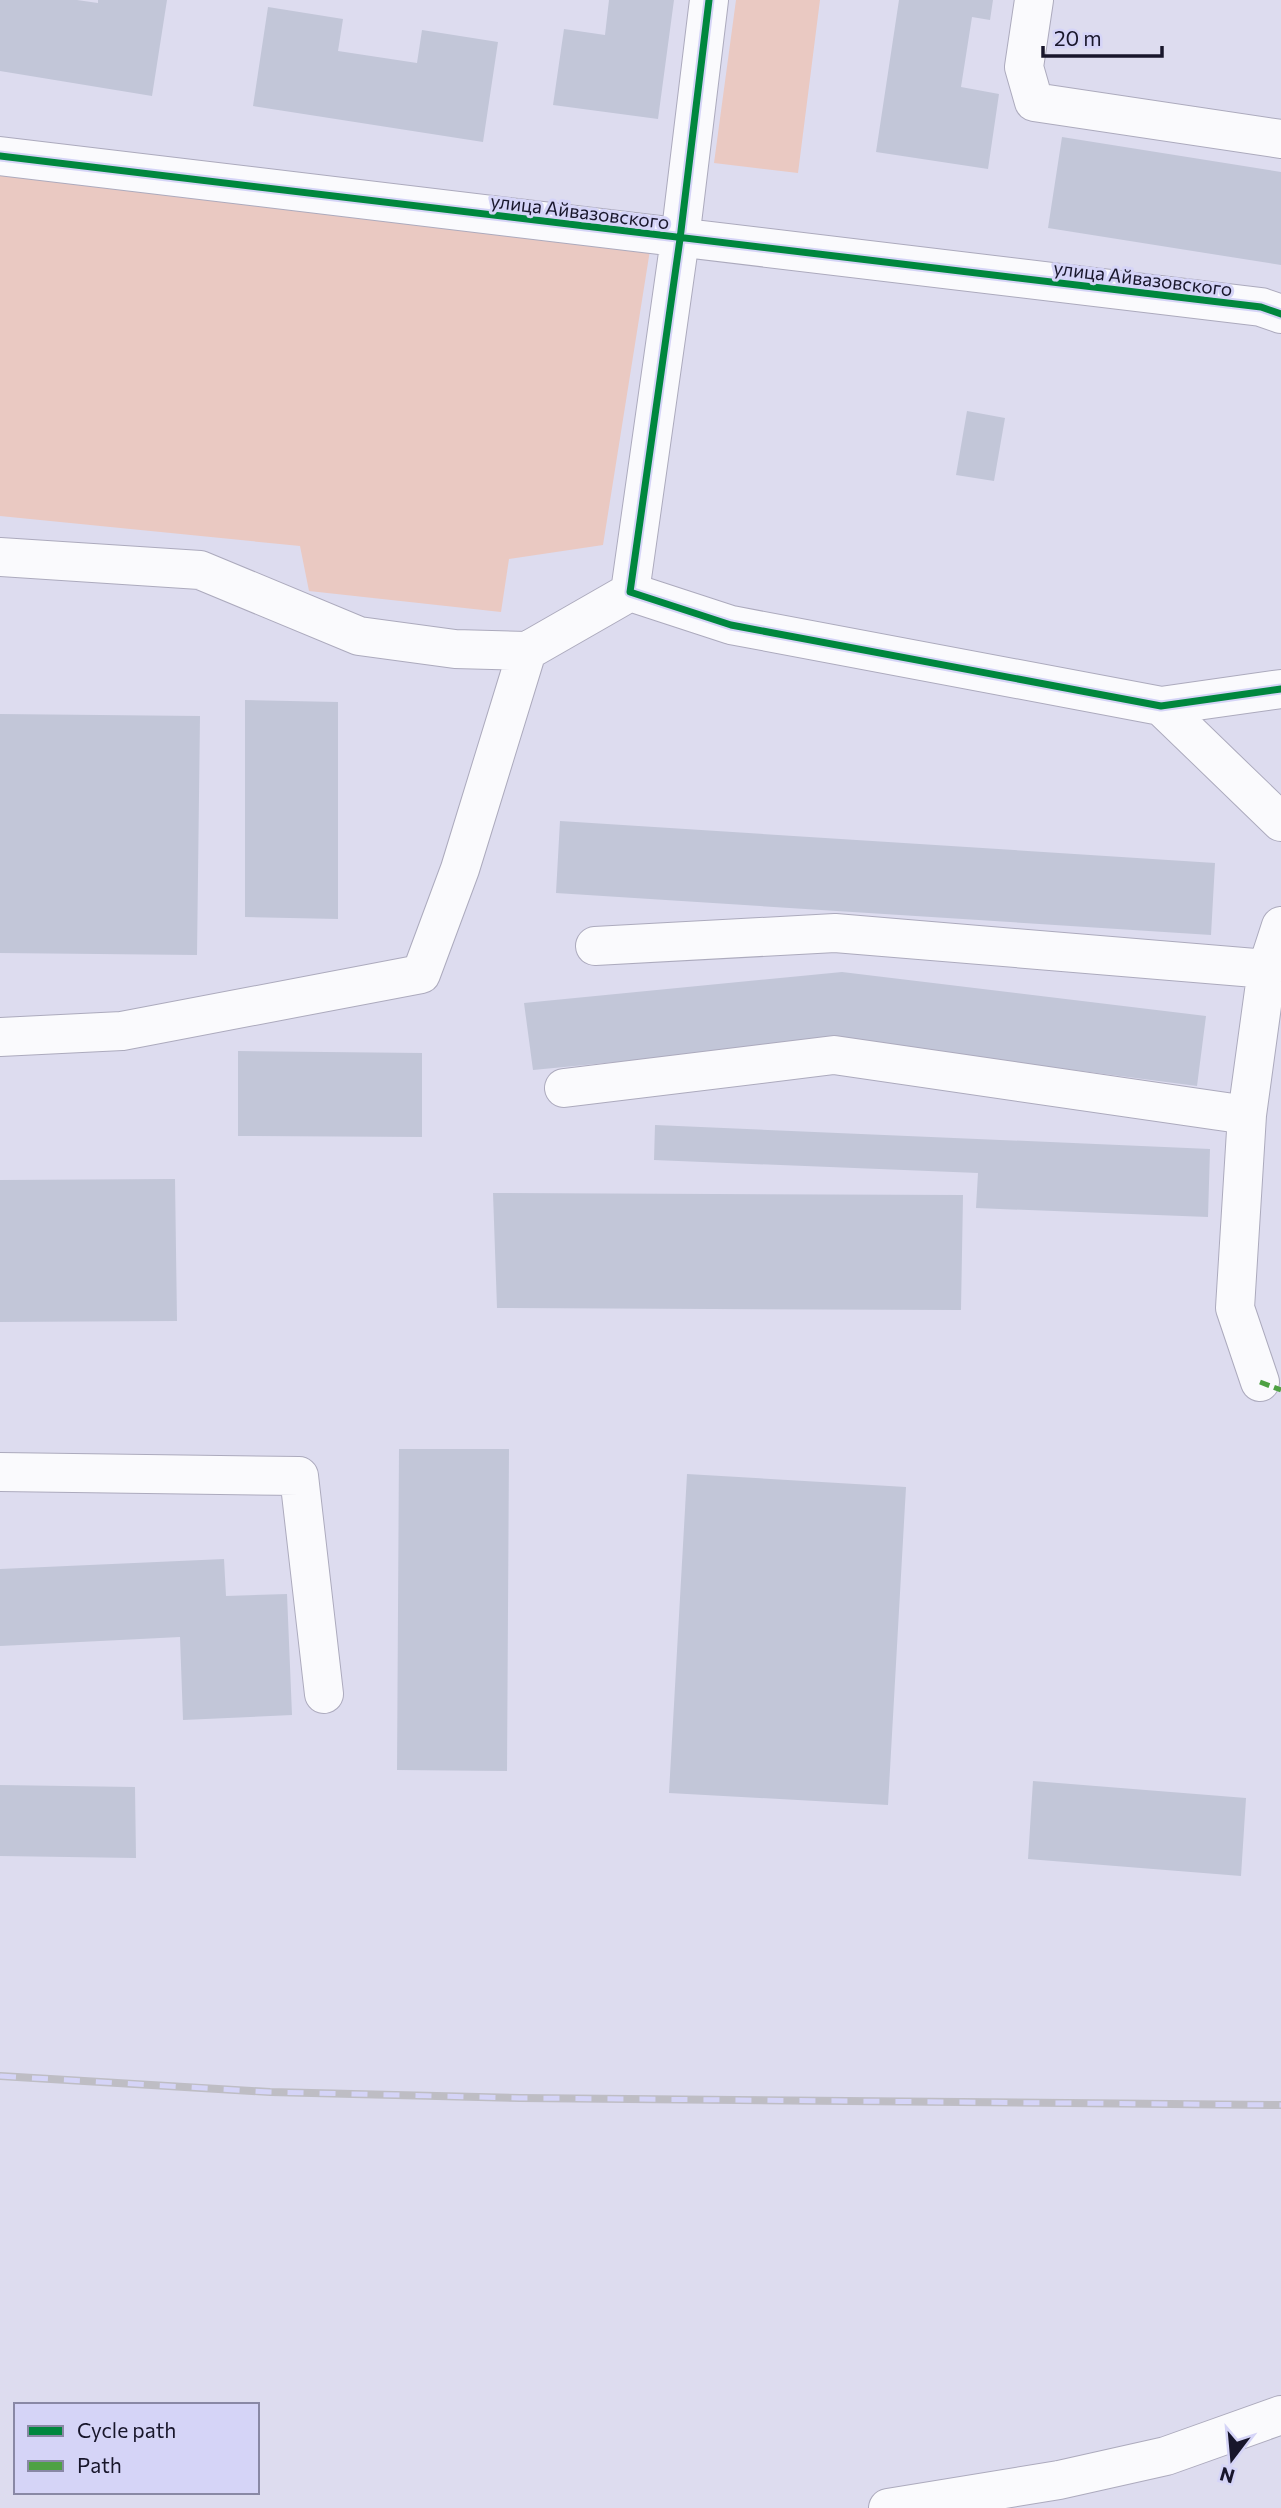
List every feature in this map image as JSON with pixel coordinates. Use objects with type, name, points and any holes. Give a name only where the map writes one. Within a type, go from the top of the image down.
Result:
[{"type":"street","points":[[630,592],[680,239],[709,0]]},
{"type":"street","points":[[1034,0],[1024,67],[1034,102],[1281,139]]},
{"type":"street","name":"улица Айвазовского","points":[[0,156],[1261,307],[1281,314]]},
{"type":"street","points":[[0,557],[200,570],[359,636],[455,649],[527,651],[630,592],[731,625],[1161,706],[1281,689]]},
{"type":"street","points":[[0,1037],[122,1031],[421,974],[460,869],[527,651]]},
{"type":"street","points":[[1161,706],[1281,822]]},
{"type":"street","points":[[1260,1382],[1235,1308],[1247,1115],[1266,969],[1281,926]]},
{"type":"street","points":[[595,946],[835,933],[1266,969]]},
{"type":"street","points":[[564,1088],[834,1055],[1247,1115]]},
{"type":"street","points":[[0,1472],[299,1475],[324,1694]]},
{"type":"street","points":[[888,2508],[1059,2480],[1166,2456],[1281,2415]]},
{"type":"shaded area","points":[[736,0],[820,0],[798,173],[714,163]]},
{"type":"shaded area","points":[[0,166],[650,250],[603,545],[509,559],[501,612],[309,591],[300,546],[0,516]]},
{"type":"building","points":[[0,0],[77,0],[98,3],[98,0],[167,0],[152,96],[0,71]]},
{"type":"building","points":[[609,0],[674,0],[658,119],[553,105],[564,29],[605,35]]},
{"type":"building","points":[[899,0],[993,0],[990,20],[972,17],[961,87],[999,94],[988,169],[876,152]]},
{"type":"building","points":[[268,7],[343,19],[338,51],[417,63],[422,30],[498,42],[483,142],[253,106]]},
{"type":"building","points":[[1062,137],[1281,172],[1281,265],[1048,228]]},
{"type":"building","points":[[967,411],[1005,418],[994,481],[956,475]]},
{"type":"building","points":[[245,700],[338,702],[338,919],[245,917]]},
{"type":"building","points":[[0,714],[200,716],[197,955],[0,953]]},
{"type":"building","points":[[560,821],[1215,863],[1211,935],[556,893]]},
{"type":"building","points":[[842,972],[1206,1016],[1197,1086],[844,1040],[533,1070],[524,1003]]},
{"type":"building","points":[[238,1051],[422,1053],[422,1137],[238,1136]]},
{"type":"building","points":[[655,1125],[1210,1149],[1208,1217],[976,1208],[978,1173],[654,1160]]},
{"type":"building","points":[[175,1179],[177,1321],[0,1322],[0,1180]]},
{"type":"building","points":[[493,1193],[963,1195],[961,1310],[497,1308]]},
{"type":"building","points":[[399,1449],[509,1449],[507,1771],[397,1770]]},
{"type":"building","points":[[687,1474],[906,1487],[888,1805],[669,1793]]},
{"type":"building","points":[[224,1559],[226,1596],[287,1594],[292,1715],[183,1720],[180,1637],[0,1646],[0,1569]]},
{"type":"building","points":[[1033,1781],[1246,1798],[1241,1876],[1028,1859]]},
{"type":"building","points":[[0,1785],[135,1787],[136,1858],[0,1856]]},
{"type":"railway","points":[[0,2076],[270,2092],[520,2098],[1281,2105]]},
{"type":"marked path","points":[[1260,1382],[1281,1390]]},
{"type":"cycle path","points":[[709,0],[680,239],[630,592],[731,625],[1161,706],[1281,689]]},
{"type":"cycle path","points":[[0,156],[1261,307],[1281,314]]}]
